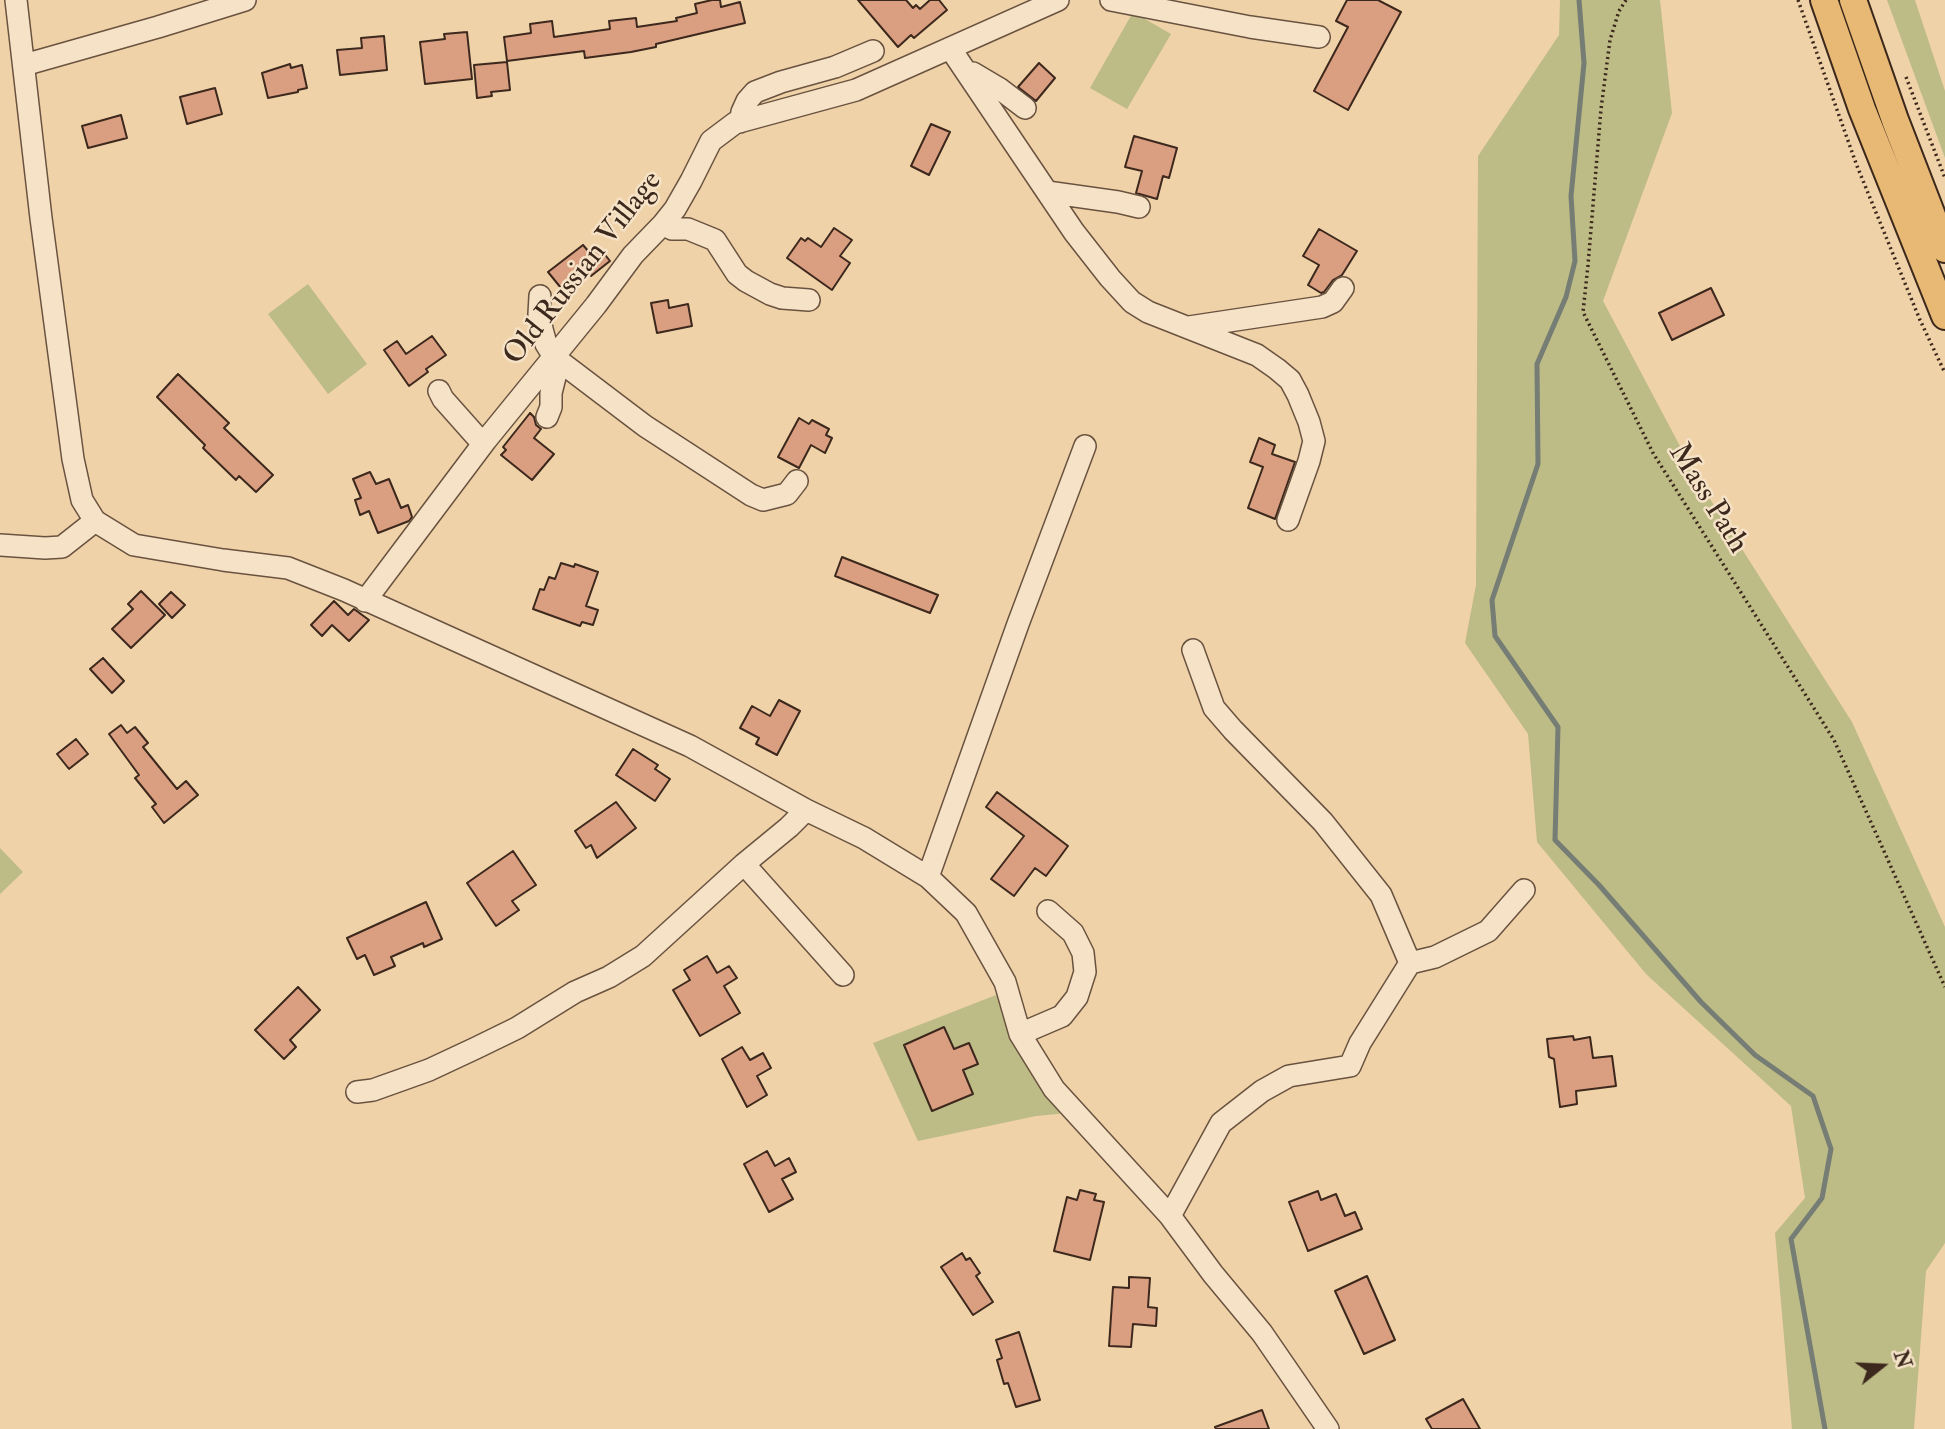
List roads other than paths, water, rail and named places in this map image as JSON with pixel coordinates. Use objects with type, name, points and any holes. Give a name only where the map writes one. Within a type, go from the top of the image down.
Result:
[{"type":"main road","points":[[1824,0],[1862,109],[1945,316]]},
{"type":"main road","points":[[1853,0],[1891,109],[1945,249]]},
{"type":"street","points":[[16,0],[73,459],[82,500],[95,521],[134,545],[223,561],[288,568],[344,590],[691,746],[806,810],[864,838],[928,877],[966,913],[1005,982],[1020,1034],[1054,1089],[1170,1216],[1262,1333],[1328,1429]]},
{"type":"street","points":[[23,65],[245,0]]},
{"type":"street","points":[[1111,0],[1250,27],[1319,37]]},
{"type":"street","name":"Old Russian Village","points":[[365,601],[483,444],[556,359],[633,255],[679,203],[711,141],[725,129],[740,122],[856,90],[1054,1]]},
{"type":"street","points":[[950,48],[1074,232],[1132,302],[1148,312],[1257,355],[1290,380],[1314,441],[1288,520]]},
{"type":"street","points":[[740,122],[741,112],[755,92],[835,67],[873,51]]},
{"type":"street","points":[[967,74],[973,73],[1025,108]]},
{"type":"street","points":[[1047,192],[1139,206]]},
{"type":"street","points":[[663,224],[672,229],[688,229],[715,240],[737,274],[770,294],[782,298],[809,300]]},
{"type":"street","points":[[1186,328],[1322,307],[1333,302],[1343,288]]},
{"type":"street","points":[[540,296],[542,329],[546,344],[556,359],[645,426],[751,495],[763,500],[787,494],[797,481]]},
{"type":"street","points":[[547,417],[551,407],[556,359]]},
{"type":"street","points":[[439,391],[443,400],[483,444]]},
{"type":"street","points":[[928,877],[1085,446]]},
{"type":"street","points":[[0,545],[62,547],[95,521]]},
{"type":"street","points":[[1193,650],[1214,708],[1323,822],[1381,895],[1410,964]]},
{"type":"street","points":[[357,1092],[373,1090],[429,1070],[517,1028],[575,992],[610,977],[643,956],[806,810]]},
{"type":"street","points":[[744,864],[842,975]]},
{"type":"street","points":[[1170,1216],[1222,1123],[1262,1091],[1289,1076],[1350,1066],[1360,1043],[1410,964],[1436,957],[1488,931],[1524,890]]},
{"type":"street","points":[[1020,1034],[1062,1016],[1077,996],[1085,972],[1083,953],[1073,933],[1048,911]]},
{"type":"waterway","points":[[1579,0],[1584,63],[1571,196],[1575,261],[1566,297],[1537,364],[1538,464],[1492,600],[1495,636],[1558,727],[1555,840],[1599,885],[1701,1002],[1755,1055],[1813,1096],[1831,1149],[1822,1198],[1791,1239],[1825,1429]]}]
